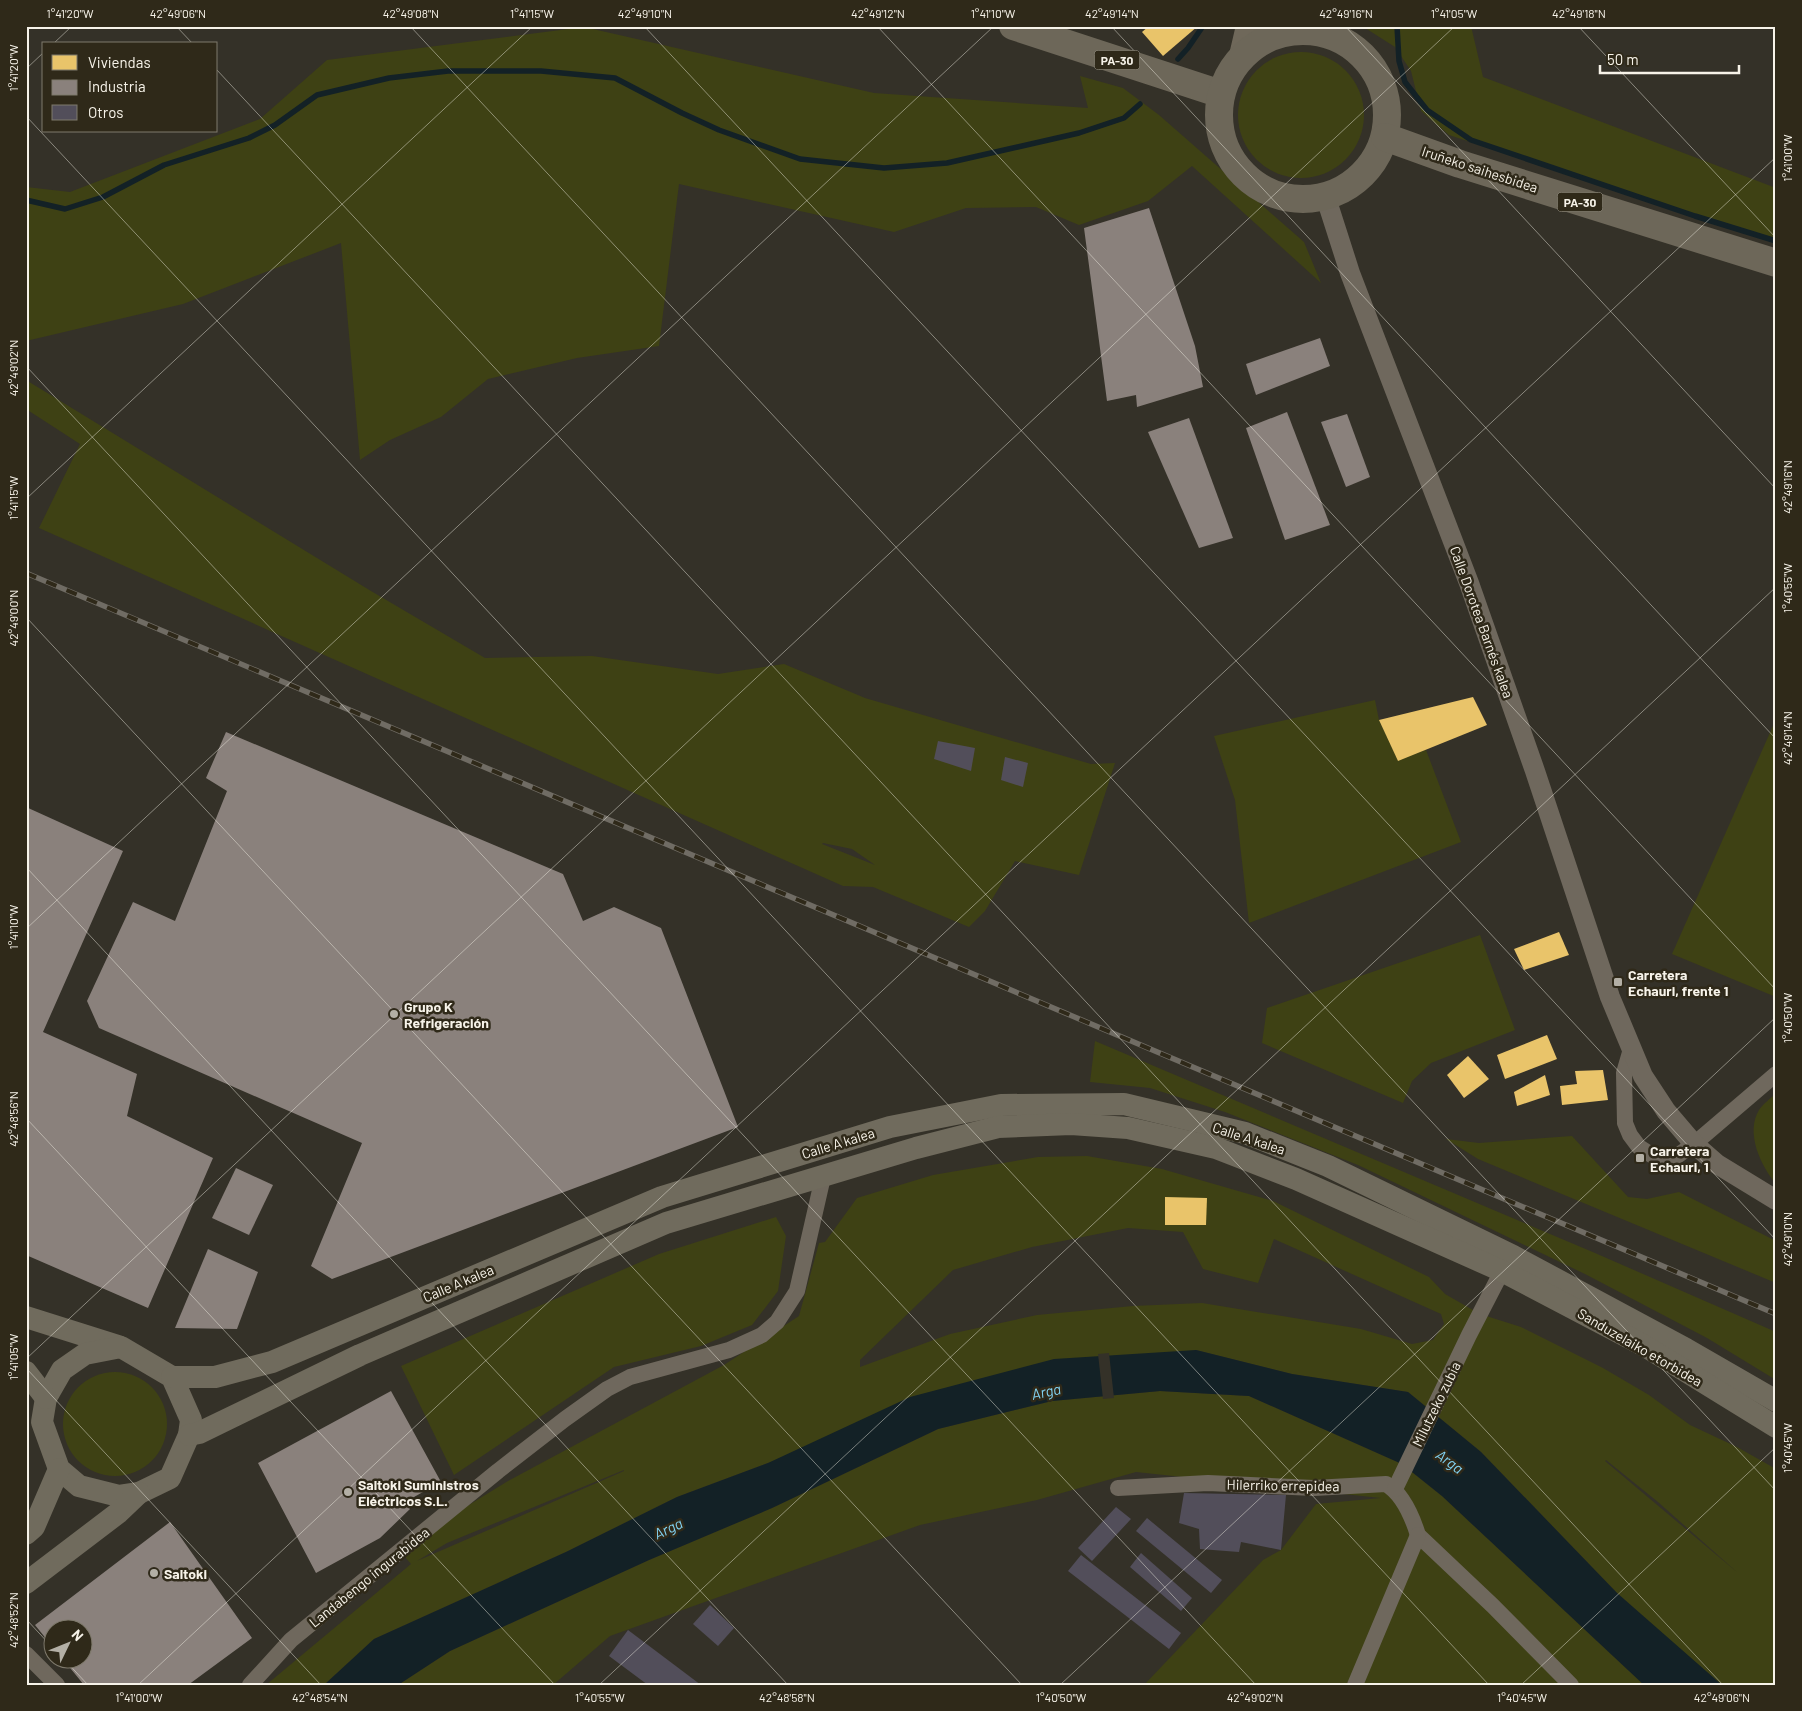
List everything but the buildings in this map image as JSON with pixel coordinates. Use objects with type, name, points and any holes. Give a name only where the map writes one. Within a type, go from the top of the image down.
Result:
[{"type":"highway","name":"PA-30","points":[[1013,26],[1221,94]]},
{"type":"highway","points":[[1334,30],[1363,56],[1380,80],[1387,108],[1385,137],[1376,158],[1362,176],[1344,190],[1326,198],[1294,200],[1266,192],[1243,174],[1226,151],[1219,123],[1221,94],[1229,74],[1242,56],[1263,40],[1288,32],[1334,30]]},
{"type":"highway","name":"Iruñeko saihesbidea","points":[[1385,137],[1460,164],[1776,263]]},
{"type":"main road","points":[[1242,56],[1249,26]]},
{"type":"main road","name":"Calle A kalea","points":[[172,1377],[215,1377],[272,1362],[662,1197],[890,1127],[1001,1104],[1124,1104],[1245,1133],[1328,1166],[1507,1264]]},
{"type":"main road","name":"Calle A kalea","points":[[189,1436],[199,1433],[360,1355],[666,1223],[916,1148],[998,1127],[1071,1124],[1128,1128],[1216,1148],[1507,1264]]},
{"type":"main road","name":"Sanduzelaiko etorbidea","points":[[1507,1264],[1686,1349],[1776,1401]]},
{"type":"main road","name":"Sanduzelaiko etorbidea","points":[[1507,1264],[1776,1427]]},
{"type":"main road","points":[[26,1317],[121,1347],[172,1377],[191,1420],[189,1436],[170,1478],[139,1493],[119,1496],[79,1486],[60,1470],[42,1422],[46,1398],[62,1370],[85,1354],[121,1347]]},
{"type":"main road","points":[[26,1372],[46,1398]]},
{"type":"main road","points":[[26,1534],[34,1527],[60,1470]]},
{"type":"main road","points":[[26,1583],[118,1513],[139,1493]]},
{"type":"street","name":"Calle Dorotea Barnés kalea","points":[[1326,198],[1350,272],[1476,602],[1535,771],[1610,997],[1643,1076],[1666,1111],[1694,1144],[1717,1164],[1776,1200]]},
{"type":"street","points":[[1631,1049],[1624,1073],[1625,1123],[1638,1147],[1653,1156],[1677,1156],[1694,1144],[1776,1074]]},
{"type":"street","name":"Landabengo ingurabidea","points":[[250,1685],[291,1640],[564,1419],[607,1389],[630,1377],[729,1350],[762,1335],[777,1322],[797,1291],[823,1177]]},
{"type":"street","name":"Milutzeko zubia","points":[[1395,1490],[1469,1335],[1507,1264]]},
{"type":"street","name":"Hilerriko errepidea","points":[[1118,1488],[1208,1483],[1314,1488],[1386,1484],[1395,1490]]},
{"type":"street","points":[[1395,1490],[1414,1520],[1418,1535],[1494,1606],[1571,1685]]},
{"type":"street","points":[[1355,1685],[1418,1535]]},
{"type":"street","points":[[26,1654],[57,1685]]},
{"type":"green space","points":[[1362,26],[1471,26],[1483,77],[1776,188],[1776,242],[1449,135],[1421,111],[1411,71],[1395,47]]},
{"type":"green space","points":[[584,27],[874,93],[1088,108],[1080,76],[1123,88],[1159,115],[1304,242],[1321,283],[1192,166],[1148,201],[1079,225],[1036,207],[966,208],[894,232],[679,184],[659,346],[577,358],[488,379],[441,417],[390,440],[360,460],[341,243],[183,304],[26,341],[26,187],[70,192],[260,119],[327,60]]},
{"type":"green space","points":[[1301,52],[1325,57],[1336,62],[1346,70],[1354,80],[1359,91],[1364,115],[1359,139],[1354,150],[1346,160],[1336,168],[1325,173],[1301,178],[1277,173],[1266,168],[1256,160],[1248,150],[1243,139],[1238,115],[1243,91],[1248,80],[1256,70],[1266,62],[1277,57]]},
{"type":"green space","points":[[26,380],[371,591],[485,658],[592,656],[718,674],[784,664],[865,698],[1091,764],[1115,763],[1079,875],[1015,861],[985,911],[969,927],[873,887],[843,886],[39,528],[80,444],[26,409]],"holes":[[[823,843],[852,849],[875,865],[822,844]]]},
{"type":"green space","points":[[1375,700],[1379,720],[1398,760],[1426,750],[1461,842],[1249,923],[1235,800],[1214,736]]},
{"type":"green space","points":[[1776,719],[1776,997],[1672,954]]},
{"type":"green space","points":[[1480,935],[1515,1030],[1431,1063],[1412,1081],[1403,1103],[1262,1043],[1267,1008]]},
{"type":"green space","points":[[1095,1041],[1595,1253],[1776,1332],[1776,1380],[1707,1338],[1585,1274],[1358,1165],[1225,1112],[1150,1088],[1090,1082]]},
{"type":"green space","points":[[1776,1093],[1776,1184],[1760,1159],[1754,1139],[1754,1129],[1755,1119],[1759,1110]]},
{"type":"green space","points":[[1572,1136],[1628,1197],[1647,1199],[1679,1192],[1776,1241],[1776,1283],[1478,1159],[1446,1139],[1479,1143]]},
{"type":"green space","points":[[1087,1156],[1162,1169],[1273,1201],[1429,1277],[1445,1294],[1480,1314],[1521,1327],[1603,1368],[1649,1395],[1690,1425],[1737,1447],[1776,1469],[1776,1685],[1722,1685],[1715,1680],[1617,1593],[1481,1452],[1408,1392],[1292,1374],[1196,1350],[768,1463],[677,1497],[566,1552],[374,1639],[324,1685],[266,1685],[411,1564],[400,1551],[420,1535],[508,1481],[724,1365],[799,1316],[819,1243],[825,1242],[857,1198],[933,1175],[1038,1157]],"holes":[[[1128,1228],[1183,1232],[1203,1269],[1258,1283],[1274,1239],[1441,1314],[1444,1324],[1433,1340],[1412,1344],[1361,1329],[1202,1303],[1133,1306],[1037,1315],[950,1334],[860,1367],[860,1360],[953,1270],[1032,1247]],[[1605,1461],[1658,1502],[1738,1573]],[[624,1470],[417,1561],[447,1543]]]},
{"type":"green space","points":[[776,1217],[786,1236],[778,1291],[752,1325],[701,1346],[614,1367],[454,1475],[401,1366],[659,1254]]},
{"type":"green space","points":[[115,1372],[135,1376],[144,1380],[152,1387],[159,1395],[163,1404],[167,1424],[163,1444],[159,1453],[152,1461],[144,1468],[135,1472],[115,1476],[95,1472],[86,1468],[78,1461],[71,1453],[67,1444],[63,1424],[67,1404],[71,1395],[78,1387],[86,1380],[95,1376]]},
{"type":"green space","points":[[1160,1391],[1249,1396],[1402,1464],[1442,1496],[1644,1685],[1144,1685],[1263,1560],[1281,1550],[1316,1504],[1381,1498],[1136,1472],[1037,1500],[920,1525],[610,1636],[553,1685],[398,1685],[450,1651],[649,1560],[772,1508],[938,1429],[1052,1401]]},
{"type":"water","name":"Arga","points":[[1196,1350],[1292,1374],[1408,1392],[1481,1452],[1617,1593],[1722,1685],[1644,1685],[1442,1496],[1402,1464],[1249,1396],[1160,1391],[1052,1401],[938,1429],[772,1508],[649,1560],[450,1651],[398,1685],[324,1685],[374,1639],[566,1552],[677,1497],[768,1463],[910,1397],[1054,1359]]},
{"type":"pier","points":[[1109,1353],[1114,1398],[1103,1399],[1098,1354]]},
{"type":"waterway","points":[[1178,59],[1203,26]]},
{"type":"waterway","points":[[1397,26],[1399,61],[1405,82],[1427,110],[1471,140],[1695,216],[1776,241]]},
{"type":"waterway","points":[[26,200],[65,209],[103,197],[164,165],[249,138],[275,125],[317,95],[389,78],[448,71],[541,71],[615,78],[719,130],[800,159],[884,168],[947,163],[1079,133],[1124,118],[1140,104]]},
{"type":"railway","points":[[26,573],[1776,1314]]},
{"type":"place","name":"Carretera Echauri, frente 1","points":[[1618,982]]},
{"type":"place","name":"Grupo K Refrigeración","points":[[394,1014]]},
{"type":"place","name":"Carretera Echauri, 1","points":[[1640,1158]]},
{"type":"place","name":"Saltoki Suministros Eléctricos S.L.","points":[[348,1492]]},
{"type":"place","name":"Saltoki","points":[[154,1573]]}]
